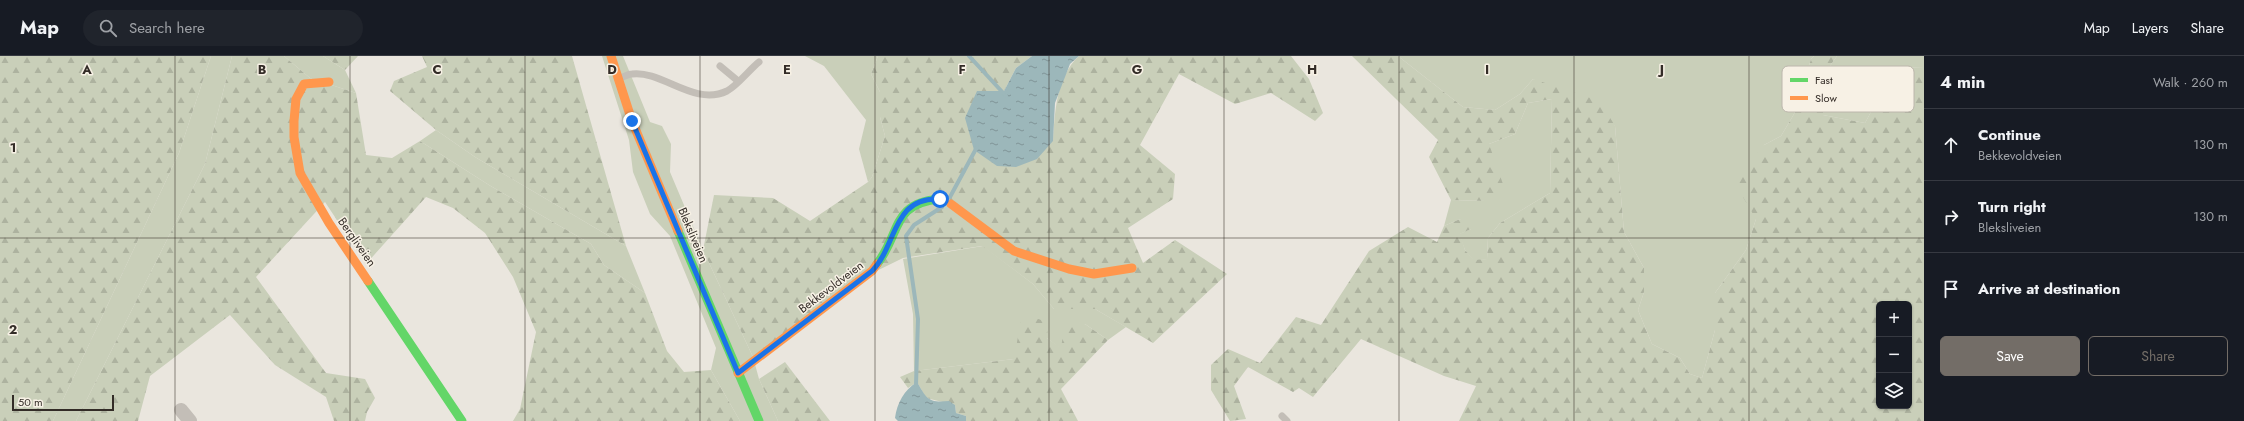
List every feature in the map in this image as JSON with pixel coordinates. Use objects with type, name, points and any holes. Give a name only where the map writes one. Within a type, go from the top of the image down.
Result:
[{"type":"street","name":"Bleksliveien","points":[[611,56],[650,165],[758,421]]},
{"type":"street","name":"Bergliveien","points":[[329,82],[304,84],[296,100],[294,137],[300,173],[329,223],[462,421]]},
{"type":"street","name":"Bekkevoldveien","points":[[738,373],[872,271],[883,258],[895,226],[904,213],[922,201],[940,199]]},
{"type":"street","points":[[952,204],[1014,251],[1069,269],[1094,274],[1132,268]]},
{"type":"street","points":[[181,410],[190,421]]},
{"type":"lane","points":[[618,79],[632,74],[647,76],[688,91],[704,94],[722,93],[729,90],[759,62]]},
{"type":"lane","points":[[720,66],[738,81]]},
{"type":"green space","points":[[0,56],[211,56],[179,153],[53,421],[0,421]]},
{"type":"green space","points":[[211,56],[232,56],[205,164],[76,421],[53,421],[179,153]]},
{"type":"green space","points":[[232,56],[284,56],[310,78],[356,93],[366,155],[392,158],[420,141],[489,185],[591,244],[604,265],[645,293],[667,351],[684,372],[711,370],[740,421],[513,421],[520,409],[536,332],[513,277],[485,233],[453,208],[426,197],[366,264],[325,202],[256,277],[326,373],[365,379],[375,398],[367,412],[365,421],[334,421],[326,397],[275,365],[230,315],[150,376],[138,421],[76,421],[205,164]]},
{"type":"green space","points":[[284,56],[323,56],[345,70],[356,93],[310,78]]},
{"type":"green space","points":[[323,56],[358,56],[345,70]]},
{"type":"green space","points":[[422,56],[572,56],[626,246],[475,157],[436,130],[390,91],[394,81],[427,67]]},
{"type":"green space","points":[[602,56],[623,56],[650,122],[662,126],[671,144],[670,172],[703,250],[753,357],[759,379],[778,421],[740,421],[711,370],[716,348],[670,236],[650,214],[633,172],[629,140]]},
{"type":"green space","points":[[805,56],[878,56],[871,74],[880,92],[880,117],[885,136],[872,177],[868,182],[859,149],[866,120],[824,66]]},
{"type":"green space","points":[[878,56],[1032,56],[1016,68],[1004,91],[977,91],[1053,141],[1056,107],[1061,84],[1071,64],[1079,56],[1291,56],[1309,79],[1323,113],[1315,121],[1271,93],[1235,104],[1179,74],[1140,145],[1175,174],[1173,199],[1128,228],[1143,263],[1175,240],[1227,274],[1153,343],[1095,309],[1054,309],[1033,284],[982,246],[903,258],[852,283],[753,357],[703,250],[714,195],[773,198],[810,221],[868,182],[872,177],[885,136],[880,117],[880,92],[871,74]]},
{"type":"green space","points":[[1352,56],[1398,56],[1463,107],[1495,110],[1520,94],[1533,79],[1600,101],[1615,126],[1624,232],[1644,268],[1644,292],[1638,310],[1652,344],[1680,358],[1690,374],[1702,378],[1715,330],[1715,293],[1746,250],[1756,219],[1734,182],[1764,145],[1781,136],[1795,112],[1823,112],[1823,115],[1865,123],[1871,112],[1914,112],[1914,68],[1924,68],[1924,421],[1459,421],[1476,386],[1444,376],[1361,339],[1313,397],[1299,388],[1293,392],[1248,367],[1234,386],[1246,419],[1230,421],[1211,390],[1211,365],[1228,349],[1260,363],[1296,317],[1321,325],[1369,251],[1408,227],[1437,242],[1444,226],[1460,219],[1472,223],[1471,229],[1460,234],[1465,250],[1474,260],[1487,259],[1488,238],[1500,223],[1550,193],[1552,99],[1528,103],[1515,134],[1489,144],[1504,187],[1485,201],[1451,200],[1429,157],[1438,140]]},
{"type":"green space","points":[[1398,56],[1814,56],[1811,59],[1809,66],[1782,66],[1782,112],[1795,112],[1781,136],[1764,145],[1756,219],[1746,250],[1715,293],[1715,330],[1702,378],[1690,374],[1680,358],[1652,344],[1638,310],[1644,292],[1644,268],[1624,232],[1615,126],[1533,79],[1520,94],[1495,110],[1463,107]]},
{"type":"green space","points":[[1814,56],[1837,56],[1830,66],[1809,66],[1811,59]]},
{"type":"green space","points":[[1837,56],[1924,56],[1924,68],[1914,68],[1914,66],[1830,66]]},
{"type":"green space","points":[[1552,99],[1550,193],[1500,223],[1488,238],[1487,259],[1474,261],[1465,250],[1459,234],[1471,229],[1460,219],[1444,226],[1451,200],[1485,201],[1489,144],[1515,134],[1528,103]]},
{"type":"green space","points":[[1823,112],[1871,112],[1865,123],[1823,115]]},
{"type":"green space","points":[[436,130],[475,157],[626,246],[645,293],[604,265],[591,244],[489,185],[420,141]]},
{"type":"green space","points":[[983,246],[1033,284],[1054,309],[1095,309],[1126,327],[1108,340],[1085,324],[1061,349],[1047,338],[1014,359],[914,371],[913,314],[903,259]]},
{"type":"green space","points":[[1022,314],[1048,322],[1047,338],[1061,348],[1064,329],[1085,324],[1108,340],[1061,389],[1078,421],[966,421],[966,416],[956,413],[955,405],[926,398],[917,382],[908,388],[900,377],[914,371],[1014,359]]},
{"type":"green space","points":[[785,362],[830,421],[778,421],[759,379]]},
{"type":"water","points":[[1032,56],[1079,56],[1070,64],[1055,103],[1053,141],[1037,159],[1016,167],[997,166],[974,150],[965,118],[977,91],[1004,91],[1016,68]]},
{"type":"water","points":[[917,382],[929,399],[949,401],[955,405],[956,413],[966,416],[966,421],[898,421],[895,418],[899,402],[908,389]]},
{"type":"waterway","points":[[969,56],[1006,96]]},
{"type":"waterway","points":[[950,197],[977,147]]},
{"type":"waterway","points":[[916,385],[918,319],[906,236],[914,225],[942,207]]},
{"type":"traffic: fast","points":[[877,264],[885,253],[899,222],[905,213],[924,202],[940,199]]},
{"type":"traffic: fast","points":[[678,231],[759,421]]},
{"type":"traffic: fast","points":[[368,281],[462,421]]},
{"type":"traffic: slow","points":[[611,56],[632,121],[678,231]]},
{"type":"traffic: slow","points":[[329,82],[304,84],[296,99],[294,137],[300,173],[329,223],[368,281]]},
{"type":"traffic: slow","points":[[951,204],[1014,251],[1069,269],[1094,274],[1132,268]]},
{"type":"traffic: slow","points":[[738,373],[872,271],[877,264]]},
{"type":"route","points":[[632,121],[738,373],[763,356],[872,271],[883,258],[895,226],[904,213],[922,201],[940,199]]}]
